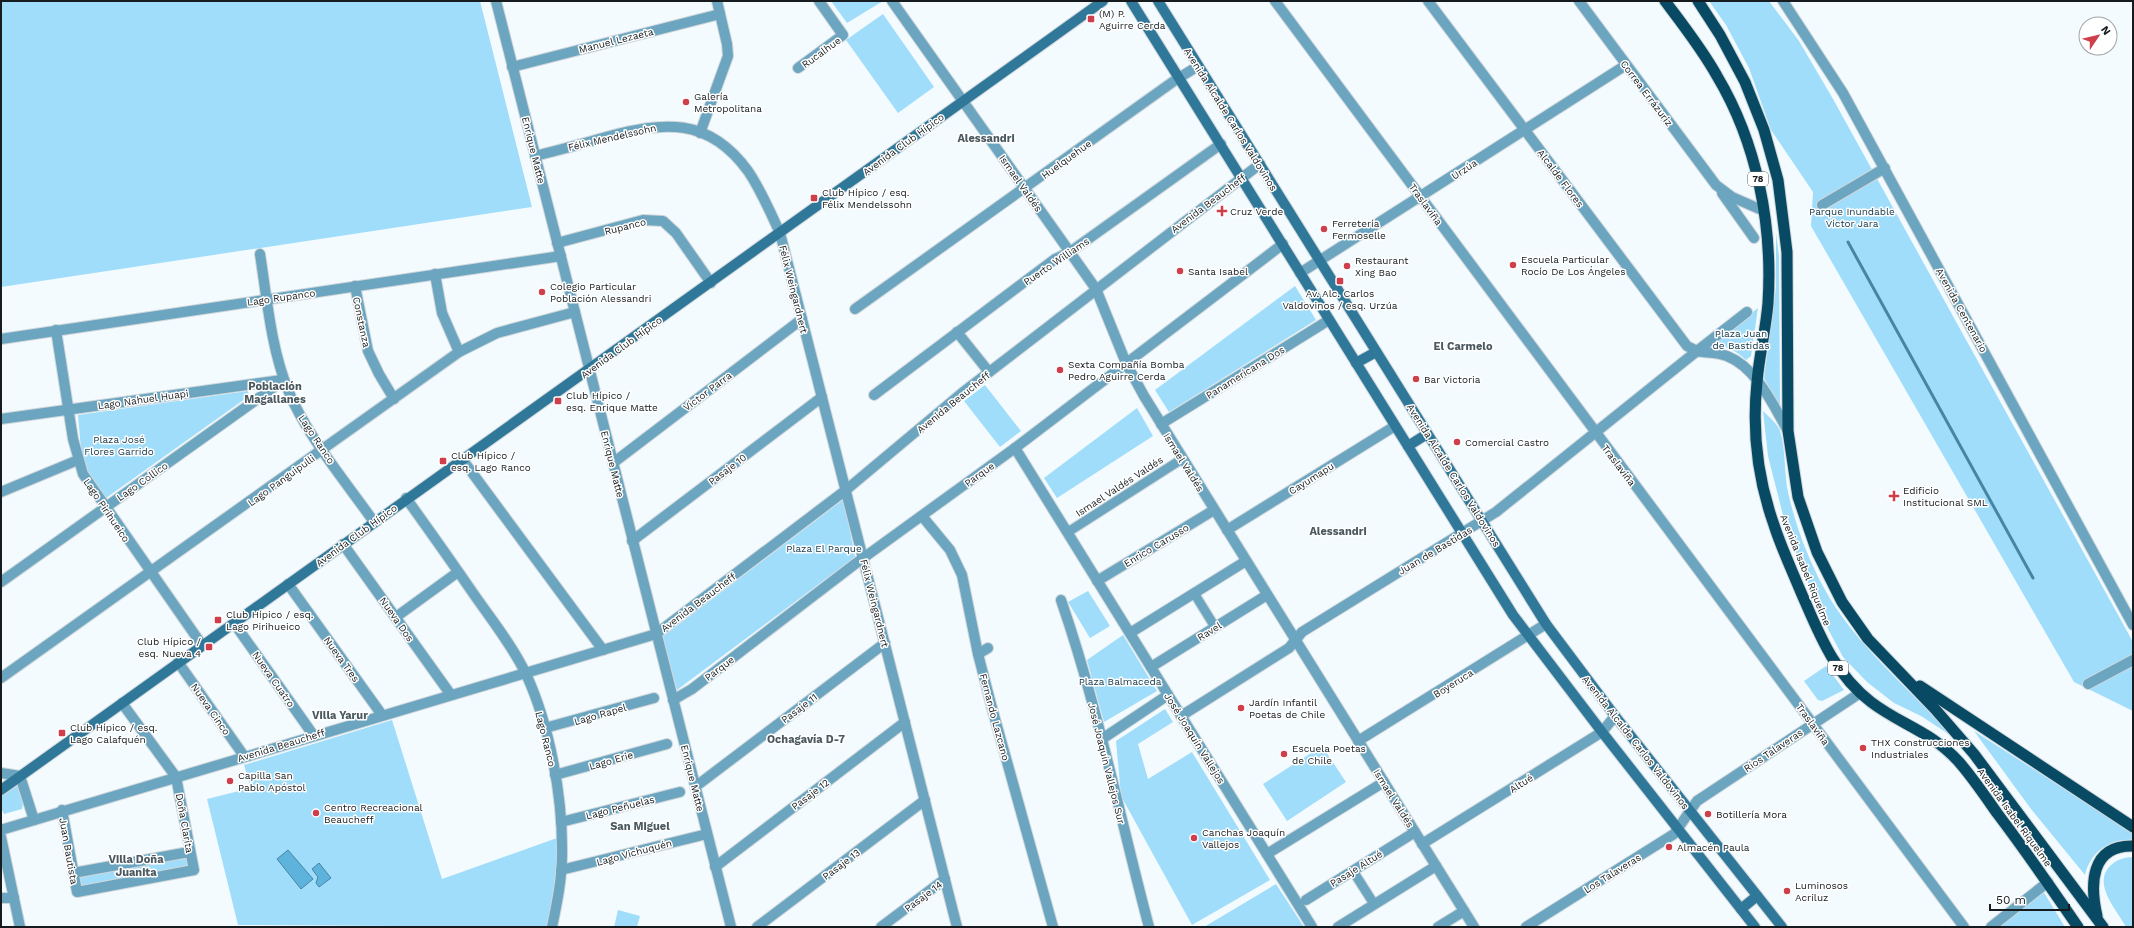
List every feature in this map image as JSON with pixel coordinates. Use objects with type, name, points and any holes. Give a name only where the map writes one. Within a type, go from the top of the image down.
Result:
[{"type":"highway","name":"Avenida Isabel Riquelme","points":[[1665,1],[1707,59],[1733,106],[1755,166],[1764,211],[1769,283],[1766,321],[1757,379],[1755,416],[1762,484],[1773,524],[1824,646],[1837,666],[1860,693],[1878,707],[1929,735],[1948,751],[1968,773],[2048,882],[2078,927]]},
{"type":"highway","name":"Avenida Isabel Riquelme","points":[[1698,1],[1720,35],[1745,82],[1764,130],[1778,180],[1787,252],[1788,431],[1798,497],[1822,564],[1854,621],[1868,639],[1935,709],[1974,754],[2101,924]]},
{"type":"highway","points":[[1897,671],[2133,827]]},
{"type":"highway","points":[[2101,924],[2093,889],[2098,864],[2105,855],[2113,850],[2133,846]]},
{"type":"main road","name":"Avenida Club Hípico","points":[[1,790],[406,498],[589,370],[1103,1]]},
{"type":"main road","name":"Avenida Alcalde Carlos Valdovinos","points":[[1131,1],[1395,426],[1528,636],[1755,927]]},
{"type":"main road","name":"Avenida Alcalde Carlos Valdovinos","points":[[1158,1],[1546,624],[1614,716],[1782,927]]},
{"type":"main road","points":[[1356,363],[1376,352]]},
{"type":"main road","points":[[1408,446],[1427,434]]},
{"type":"main road","points":[[1741,909],[1757,896]]},
{"type":"street","name":"Enrique Matte","points":[[496,1],[731,927]]},
{"type":"street","points":[[700,133],[728,56],[728,44],[717,1]]},
{"type":"street","name":"Rucalhue","points":[[798,68],[843,35],[819,1]]},
{"type":"street","name":"Ismael Valdés","points":[[892,1],[1096,289],[1126,363],[1137,385],[1474,927]]},
{"type":"street","name":"Traslaviña","points":[[1275,1],[1964,927]]},
{"type":"street","name":"Alcalde Flores","points":[[1428,1],[1684,342],[1696,352]]},
{"type":"street","name":"Correa Errázuriz","points":[[1579,1],[1754,238]]},
{"type":"street","name":"Avenida Centenario","points":[[1783,1],[1834,78],[1885,168],[2133,624]]},
{"type":"street","name":"Manuel Lezaeta","points":[[512,67],[720,14]]},
{"type":"street","name":"Urzúa","points":[[1300,273],[1626,65]]},
{"type":"street","name":"Huelquehue","points":[[855,309],[1198,66]]},
{"type":"street","name":"Félix Mendelssohn","points":[[535,156],[648,127],[674,126],[700,133],[724,146],[746,170],[780,233]]},
{"type":"street","name":"Puerto Williams","points":[[874,395],[1055,259],[1070,252],[1220,144]]},
{"type":"street","name":"Avenida Beaucheff","points":[[1,830],[62,810],[656,634],[846,490],[989,372],[1260,164]]},
{"type":"street","points":[[1822,205],[1885,168]]},
{"type":"street","name":"Correa Errázuriz","points":[[1716,185],[1732,197],[1764,211]]},
{"type":"street","name":"Rupanco","points":[[557,244],[643,220],[657,220],[672,228],[711,283]]},
{"type":"street","name":"Félix Weingardnert","points":[[780,233],[957,927]]},
{"type":"street","name":"Parque","points":[[673,700],[687,692],[863,558],[1016,448],[1283,244]]},
{"type":"street","name":"Lago Ranco","points":[[260,254],[274,340],[284,380],[297,409],[323,450],[374,522]]},
{"type":"street","name":"Lago Rupanco","points":[[1,338],[560,256]]},
{"type":"street","points":[[435,274],[442,313],[459,352]]},
{"type":"street","name":"Constanza","points":[[355,286],[368,351],[379,374],[394,398]]},
{"type":"street","name":"Lago Panguipulli","points":[[1,678],[151,573],[459,352],[496,333],[575,312]]},
{"type":"street","name":"Juan de Bastidas","points":[[1181,716],[1288,648],[1302,632],[1482,522],[1596,434],[1747,312]]},
{"type":"street","name":"Víctor Parra","points":[[613,463],[802,319]]},
{"type":"street","name":"Panamericana Dos","points":[[1161,424],[1329,320]]},
{"type":"street","name":"Lago Pirihueico","points":[[56,330],[78,460],[87,481],[202,645]]},
{"type":"street","points":[[957,332],[989,372]]},
{"type":"street","points":[[1696,352],[1728,356],[1742,365],[1757,379],[1788,431]]},
{"type":"street","name":"Lago Nahuel Huapi","points":[[1,419],[284,380]]},
{"type":"street","name":"Lago Collico","points":[[1,582],[284,380]]},
{"type":"street","name":"Pasaje 10","points":[[632,541],[822,397]]},
{"type":"street","name":"Cayumapu","points":[[1227,530],[1395,426]]},
{"type":"street","name":"José Joaquín Vallejos","points":[[1016,448],[1266,854],[1302,902],[1312,927]]},
{"type":"street","points":[[462,459],[604,650]]},
{"type":"street","name":"Ismael Valdés Valdés","points":[[1068,532],[1182,459]]},
{"type":"street","points":[[1,492],[78,460]]},
{"type":"street","name":"Lago Ranco","points":[[406,498],[495,624],[525,673],[545,728],[555,775],[561,822],[561,870],[552,927]]},
{"type":"street","name":"Enrico Carusso","points":[[1098,581],[1214,510]]},
{"type":"street","name":"Fernando Lazcano","points":[[922,516],[950,550],[962,576],[978,654],[1053,927]]},
{"type":"street","name":"Nueva Dos","points":[[343,544],[451,695]]},
{"type":"street","points":[[1130,633],[1246,561]]},
{"type":"street","points":[[396,617],[458,572]]},
{"type":"street","name":"Nueva Tres","points":[[288,584],[382,716]]},
{"type":"street","points":[[1194,593],[1215,627]]},
{"type":"street","name":"Ravel","points":[[1151,667],[1267,595]]},
{"type":"street","name":"José Joaquín Vallejos Sur","points":[[1061,600],[1078,651],[1102,739],[1149,927]]},
{"type":"street","name":"Nueva Cuatro","points":[[234,623],[314,736]]},
{"type":"street","name":"Boyeruca","points":[[1358,741],[1546,624]]},
{"type":"street","name":"Pasaje 11","points":[[695,787],[885,643]]},
{"type":"street","points":[[978,654],[988,648]]},
{"type":"street","points":[[2088,684],[2133,660]]},
{"type":"street","name":"Nueva Cinco","points":[[178,662],[244,756]]},
{"type":"street","name":"Ríos Talaveras","points":[[1690,811],[1698,801],[1860,693]]},
{"type":"street","points":[[1102,739],[1168,695]]},
{"type":"street","name":"Lago Rapel","points":[[545,728],[654,698]]},
{"type":"street","points":[[122,703],[176,777]]},
{"type":"street","name":"Altué","points":[[1422,844],[1602,732],[1614,716]]},
{"type":"street","name":"Pasaje 12","points":[[715,867],[905,722]]},
{"type":"street","name":"Lago Erie","points":[[555,775],[667,744]]},
{"type":"street","points":[[1,773],[20,776],[34,820]]},
{"type":"street","name":"Doña Clarita","points":[[77,892],[194,870],[189,852],[176,777]]},
{"type":"street","points":[[1266,854],[1384,782]]},
{"type":"street","name":"Lago Peñuelas","points":[[561,822],[680,792]]},
{"type":"street","name":"Pasaje 13","points":[[757,927],[925,800]]},
{"type":"street","name":"Juan Bautista","points":[[62,810],[77,892]]},
{"type":"street","name":"Los Talaveras","points":[[1526,927],[1670,837],[1690,811]]},
{"type":"street","name":"Pasaje Altué","points":[[1302,902],[1415,832]]},
{"type":"street","name":"Lago Vichuquén","points":[[561,870],[707,834]]},
{"type":"street","points":[[1,837],[20,927]]},
{"type":"street","points":[[73,873],[189,852]]},
{"type":"street","points":[[1338,927],[1436,866]]},
{"type":"street","points":[[1353,871],[1374,904]]},
{"type":"street","name":"Pasaje 14","points":[[881,927],[945,879]]},
{"type":"street","points":[[1992,927],[2048,882]]},
{"type":"street","points":[[1,898],[14,898]]},
{"type":"street","points":[[1438,927],[1464,911]]},
{"type":"green space","points":[[1,1],[480,1],[532,207],[1,287]]},
{"type":"green space","points":[[831,1],[883,1],[847,23]]},
{"type":"green space","name":"Parque Inundable Víctor Jara","points":[[1709,1],[1769,1],[1799,41],[1833,99],[2133,642],[2133,711],[2074,682],[1811,226],[1813,192],[1771,130],[1749,68],[1726,25]]},
{"type":"green space","points":[[883,14],[934,87],[898,113],[846,40]]},
{"type":"green space","points":[[1776,233],[1779,256],[1780,406],[1764,378],[1776,287]]},
{"type":"green space","points":[[1295,286],[1316,320],[1169,412],[1155,390]]},
{"type":"green space","name":"Plaza Juan de Bastidas","points":[[1758,308],[1751,356],[1746,360],[1730,349],[1711,344]]},
{"type":"green space","points":[[985,385],[1021,431],[1000,447],[964,401]]},
{"type":"green space","name":"Plaza José Flores Garrido","points":[[248,391],[249,396],[106,498],[89,474],[81,449],[78,415]]},
{"type":"green space","points":[[1137,408],[1153,436],[1057,498],[1044,478]]},
{"type":"green space","points":[[1763,411],[1779,428],[1782,438],[1788,492],[1794,516],[1807,553],[1818,577],[1836,609],[1884,666],[1953,737],[1921,716],[1894,703],[1867,682],[1843,657],[1819,612],[1786,527],[1768,456]]},
{"type":"green space","name":"Plaza El Parque","points":[[844,499],[855,557],[677,690],[662,637]]},
{"type":"green space","points":[[1088,591],[1110,626],[1090,638],[1068,602]]},
{"type":"green space","name":"Plaza Balmaceda","points":[[1123,635],[1157,691],[1104,722],[1087,660]]},
{"type":"green space","points":[[1826,666],[1844,690],[1822,701],[1818,700],[1804,681]]},
{"type":"green space","name":"Canchas Joaquín Vallejos","points":[[1165,709],[1173,722],[1138,744],[1148,779],[1192,752],[1270,880],[1192,925],[1121,796],[1116,741]]},
{"type":"green space","name":"Centro Recreacional Beaucheff","points":[[392,720],[442,879],[557,838],[558,872],[548,927],[238,925],[207,799],[251,788],[244,765]]},
{"type":"green space","points":[[1974,731],[2133,833],[2133,840],[2116,842],[2102,848],[2091,860],[2085,875],[2031,809]]},
{"type":"green space","points":[[1322,746],[1346,782],[1287,821],[1263,784]]},
{"type":"green space","points":[[17,785],[23,803],[22,809],[4,814],[1,808],[1,792]]},
{"type":"green space","points":[[186,856],[188,868],[77,888],[75,875]]},
{"type":"green space","points":[[2133,857],[2133,927],[2126,927],[2108,897],[2104,881],[2105,873],[2112,864],[2120,859]]},
{"type":"green space","points":[[1276,884],[1304,927],[1204,927]]},
{"type":"green space","points":[[2043,891],[2065,927],[1996,927]]},
{"type":"green space","points":[[618,910],[640,916],[637,927],[614,927]]},
{"type":"shaded area","points":[[288,850],[313,879],[301,889],[277,859]]},
{"type":"shaded area","points":[[319,863],[331,878],[319,887],[316,883],[318,877],[312,869]]},
{"type":"waterway","points":[[1848,242],[2033,578]]},
{"type":"place","name":"(M) P. Aguirre Cerda","points":[[1091,19]]},
{"type":"place","name":"Galería Metropolitana","points":[[686,102]]},
{"type":"place","name":"Club Hípico / esq. Félix Mendelssohn","points":[[814,198]]},
{"type":"place","name":"Cruz Verde","points":[[1222,211]]},
{"type":"place","name":"Ferretería Fermoselle","points":[[1324,229]]},
{"type":"place","name":"Escuela Particular Rocío De Los Ángeles","points":[[1513,265]]},
{"type":"place","name":"Restaurant Xing Bao","points":[[1347,266]]},
{"type":"place","name":"Santa Isabel","points":[[1180,271]]},
{"type":"place","name":"Av. Alc. Carlos Valdovinos / esq. Urzúa","points":[[1340,281]]},
{"type":"place","name":"Colegio Particular Población Alessandri","points":[[542,292]]},
{"type":"place","name":"Sexta Compañía Bomba Pedro Aguirre Cerda","points":[[1060,370]]},
{"type":"place","name":"Bar Victoria","points":[[1416,379]]},
{"type":"place","name":"Club Hípico / esq. Enrique Matte","points":[[558,401]]},
{"type":"place","name":"Comercial Castro","points":[[1457,442]]},
{"type":"place","name":"Club Hípico / esq. Lago Ranco","points":[[443,461]]},
{"type":"place","name":"Edificio Institucional SML","points":[[1894,496]]},
{"type":"place","name":"Club Hípico / esq. Lago Pirihueico","points":[[218,620]]},
{"type":"place","name":"Club Hípico / esq. Nueva 4","points":[[209,647]]},
{"type":"place","name":"Jardín Infantil Poetas de Chile","points":[[1241,708]]},
{"type":"place","name":"Club Hípico / esq. Lago Calafquén","points":[[62,733]]},
{"type":"place","name":"THX Construcciones Industriales","points":[[1863,748]]},
{"type":"place","name":"Escuela Poetas de Chile","points":[[1284,754]]},
{"type":"place","name":"Capilla San Pablo Apóstol","points":[[230,781]]},
{"type":"place","name":"Centro Recreacional Beaucheff","points":[[316,813]]},
{"type":"place","name":"Botillería Mora","points":[[1708,814]]},
{"type":"place","name":"Canchas Joaquín Vallejos","points":[[1194,838]]},
{"type":"place","name":"Almacén Paula","points":[[1669,847]]},
{"type":"place","name":"Luminosos Acriluz","points":[[1787,891]]},
{"type":"district","name":"Alessandri","points":[[986,138]]},
{"type":"district","name":"El Carmelo","points":[[1463,346]]},
{"type":"district","name":"Población Magallanes","points":[[275,392]]},
{"type":"district","name":"Alessandri","points":[[1338,531]]},
{"type":"district","name":"Villa Yarur","points":[[340,715]]},
{"type":"district","name":"Ochagavía D-7","points":[[806,739]]},
{"type":"district","name":"San Miguel","points":[[640,826]]},
{"type":"district","name":"Villa Doña Juanita","points":[[136,865]]}]
